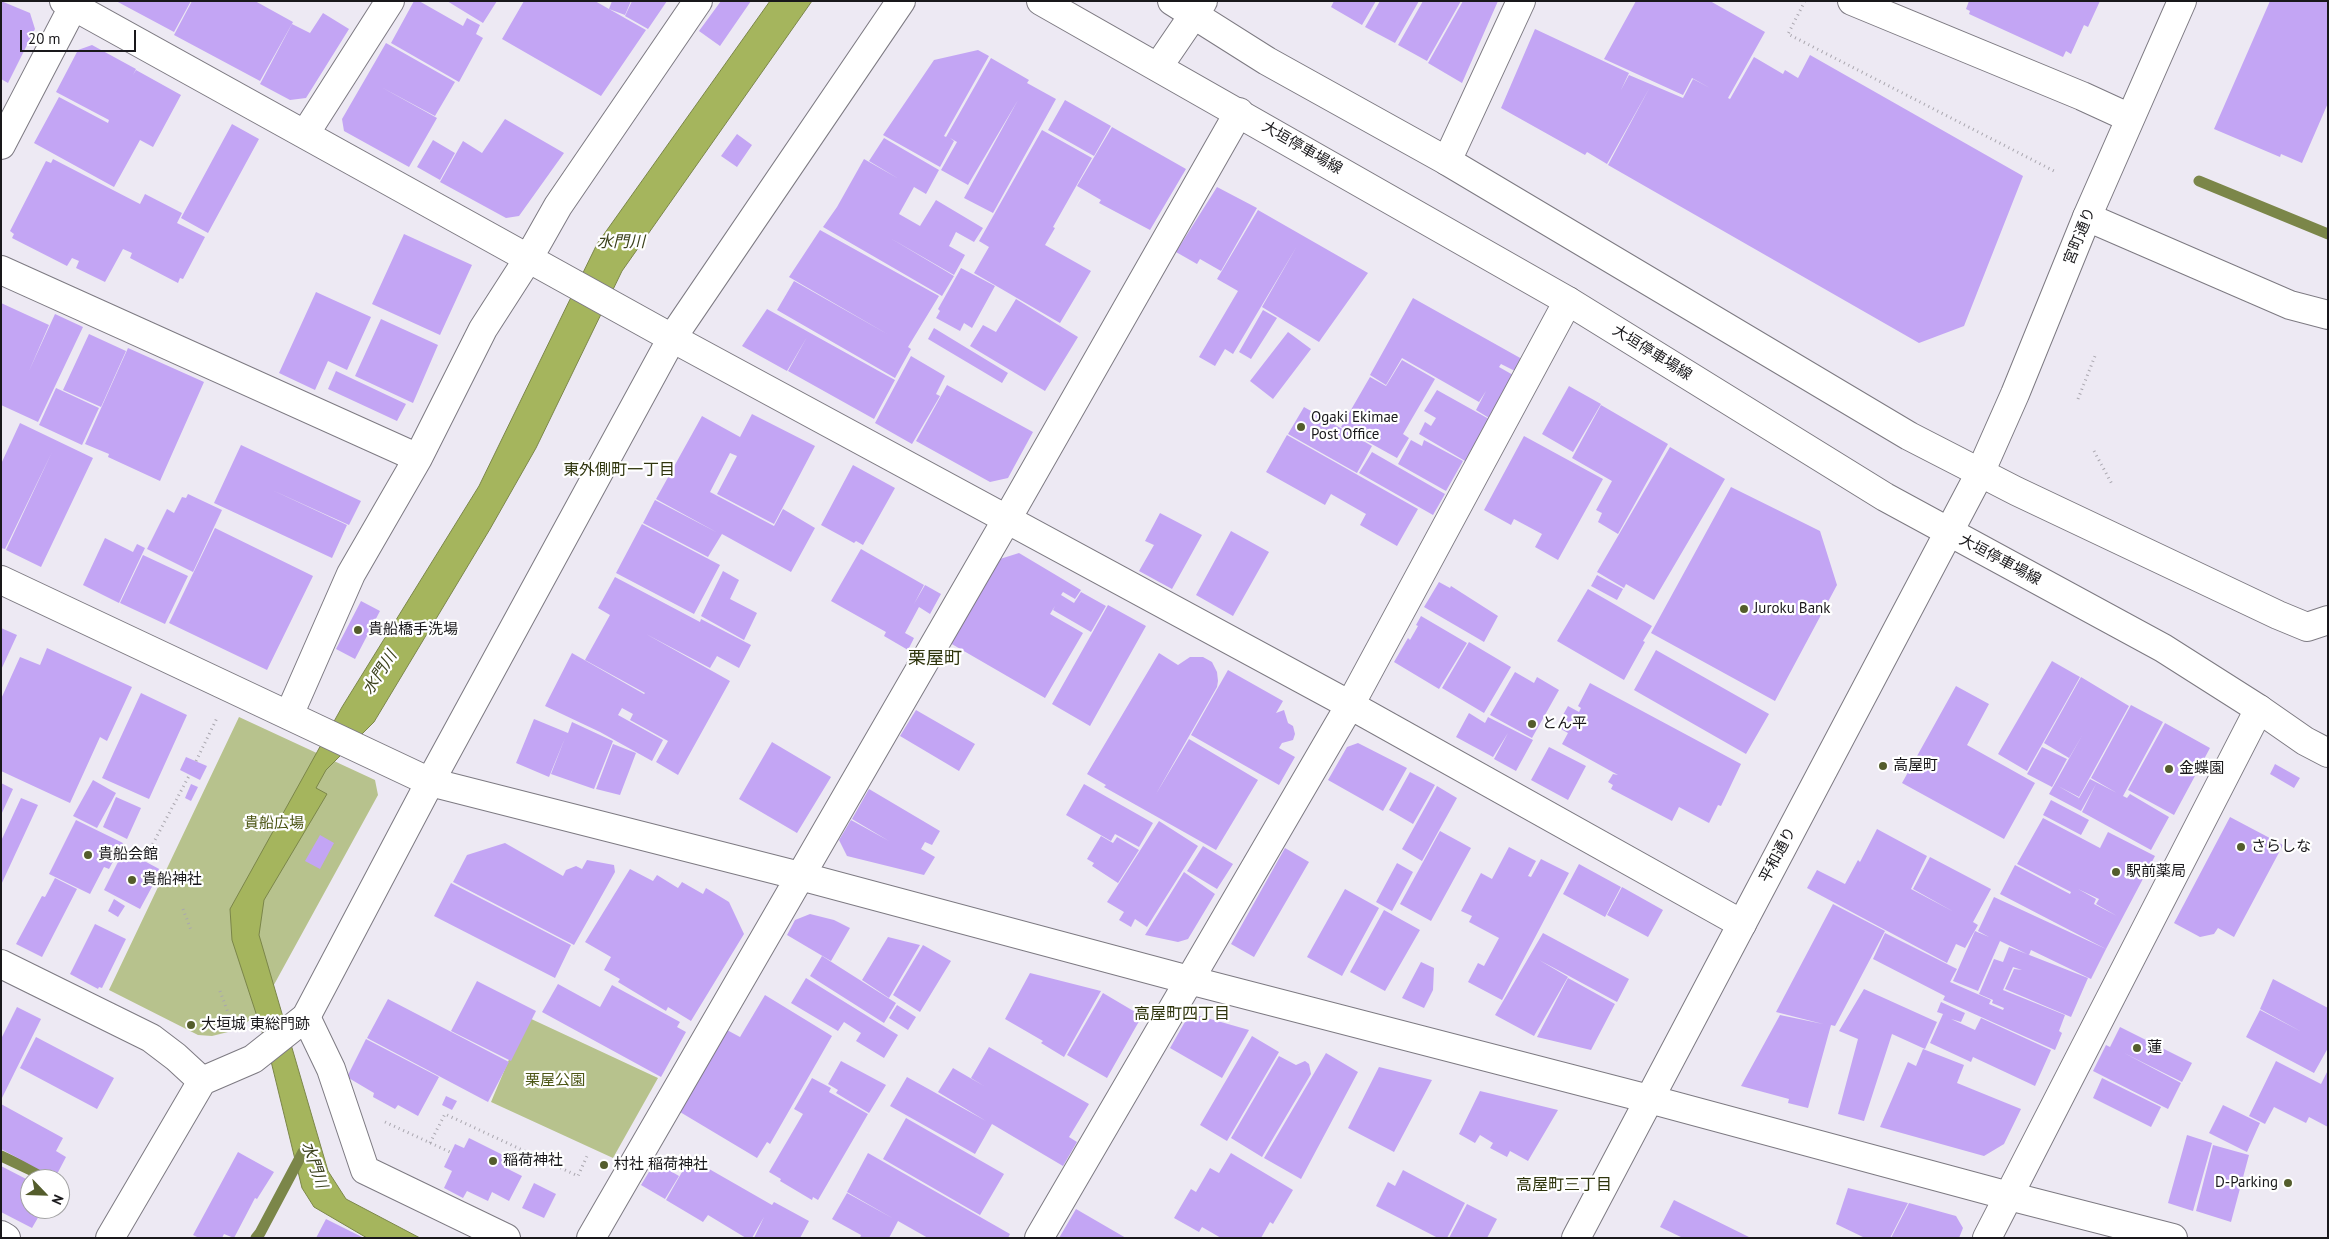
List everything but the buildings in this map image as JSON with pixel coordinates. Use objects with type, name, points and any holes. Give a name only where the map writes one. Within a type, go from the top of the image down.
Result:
[{"type":"street","points":[[305,134],[390,1]]},
{"type":"street","points":[[289,715],[351,574],[418,458],[483,329],[528,259],[558,206],[698,1]]},
{"type":"street","points":[[110,1238],[202,1081],[253,1059],[306,1017],[430,782],[672,338],[901,1]]},
{"type":"street","name":"大垣停車場線","points":[[1042,1],[1568,301],[1885,497],[2163,648],[2260,709],[2305,741],[2328,753]]},
{"type":"street","points":[[1172,1],[1199,8],[1267,61],[1447,161],[1909,436],[2278,615],[2307,627],[2328,620]]},
{"type":"street","points":[[1447,161],[1521,1]]},
{"type":"street","points":[[1852,1],[2082,96],[2130,118]]},
{"type":"street","name":"宮町通り","points":[[1980,472],[2015,394],[2087,217],[2182,1]]},
{"type":"street","points":[[1,145],[71,3],[528,259],[1350,705],[1742,924]]},
{"type":"street","points":[[1158,67],[1199,8]]},
{"type":"street","points":[[591,1238],[1007,519],[1239,112]]},
{"type":"street","points":[[2087,217],[2290,305],[2328,315]]},
{"type":"street","points":[[1,270],[418,458]]},
{"type":"street","points":[[1039,1238],[1350,705],[1568,301]]},
{"type":"street","name":"平和通り","points":[[1576,1238],[1980,472]]},
{"type":"street","points":[[1,580],[430,782],[800,876],[2173,1238]]},
{"type":"street","points":[[1987,1238],[2260,709]]},
{"type":"street","points":[[1,964],[151,1038],[176,1057],[202,1081]]},
{"type":"street","points":[[306,1017],[331,1069],[365,1170],[506,1238]]},
{"type":"street","points":[[1,1236],[6,1238]]},
{"type":"path","points":[[1805,1],[1788,34],[2054,171]]},
{"type":"path","points":[[2078,399],[2095,356]]},
{"type":"path","points":[[2094,451],[2113,486]]},
{"type":"path","points":[[196,761],[219,713]]},
{"type":"path","points":[[148,853],[190,774]]},
{"type":"path","points":[[183,909],[191,930]]},
{"type":"path","points":[[220,991],[230,1018]]},
{"type":"path","points":[[342,1103],[450,1152]]},
{"type":"path","points":[[430,1143],[445,1114],[578,1176],[586,1156]]},
{"type":"green space","name":"貴船広場","points":[[239,717],[375,780],[378,795],[259,1012],[246,1023],[228,1032],[212,1036],[198,1035],[109,990]]},
{"type":"green space","name":"栗屋公園","points":[[527,1017],[658,1078],[613,1158],[491,1102]]},
{"type":"water","name":"水門川","points":[[770,1],[812,1],[622,271],[536,448],[490,529],[374,722],[326,770],[316,788],[327,794],[264,900],[259,935],[328,1171],[346,1199],[420,1238],[367,1238],[314,1207],[302,1188],[269,1053],[232,940],[230,909],[342,707],[479,486],[597,244]]},
{"type":"waterway","points":[[2199,181],[2328,234]]},
{"type":"waterway","points":[[256,1238],[303,1152]]},
{"type":"waterway","points":[[1,1156],[29,1169]]},
{"type":"place","name":"Ogaki Ekimae Post Office","points":[[1301,427]]},
{"type":"place","name":"Juroku Bank","points":[[1744,609]]},
{"type":"place","name":"貴船橋手洗場","points":[[358,630]]},
{"type":"place","name":"とん平","points":[[1532,724]]},
{"type":"place","name":"高屋町","points":[[1883,766]]},
{"type":"place","name":"金蝶園","points":[[2169,769]]},
{"type":"place","name":"さらしな","points":[[2241,847]]},
{"type":"place","name":"貴船会館","points":[[88,855]]},
{"type":"place","name":"駅前薬局","points":[[2116,872]]},
{"type":"place","name":"貴船神社","points":[[132,880]]},
{"type":"place","name":"大垣城 東総門跡","points":[[191,1025]]},
{"type":"place","name":"蓮","points":[[2137,1048]]},
{"type":"place","name":"稲荷神社","points":[[493,1161]]},
{"type":"place","name":"村社 稲荷神社","points":[[604,1165]]},
{"type":"place","name":"D-Parking","points":[[2288,1183]]},
{"type":"district","name":"東外側町一丁目","points":[[619,470]]},
{"type":"district","name":"栗屋町","points":[[935,659]]},
{"type":"district","name":"高屋町四丁目","points":[[1182,1014]]},
{"type":"district","name":"高屋町三丁目","points":[[1564,1185]]}]
